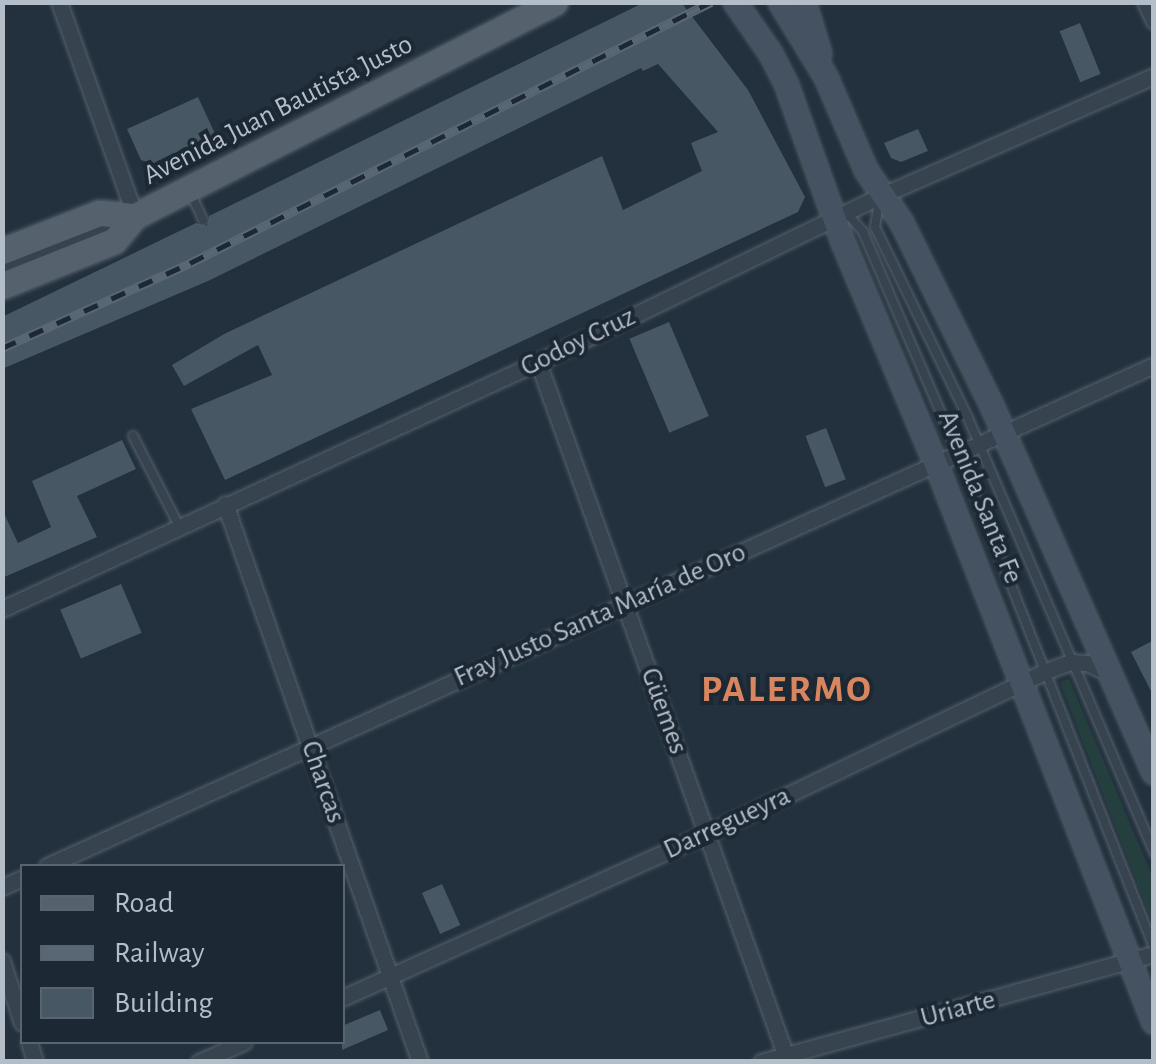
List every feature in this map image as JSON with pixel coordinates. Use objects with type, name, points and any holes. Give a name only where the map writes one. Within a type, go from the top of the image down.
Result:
[{"type":"main road","name":"Avenida Juan Bautista Justo","points":[[2,286],[114,241],[135,216],[555,2]]},
{"type":"main road","name":"Avenida Santa Fe","points":[[735,2],[787,86],[841,215],[1154,1023]]},
{"type":"main road","name":"Avenida Santa Fe","points":[[780,2],[826,77],[880,196],[902,224],[1004,433],[1154,773]]},
{"type":"main road","name":"Avenida Santa Fe","points":[[804,2],[826,77]]},
{"type":"main road","name":"Avenida Juan Bautista Justo","points":[[2,251],[99,213],[135,216]]},
{"type":"street","points":[[59,2],[135,216]]},
{"type":"street","points":[[1145,2],[1154,21]]},
{"type":"street","name":"Godoy Cruz","points":[[2,609],[538,362],[880,196],[1154,76]]},
{"type":"street","name":"Güemes","points":[[538,362],[787,1058]]},
{"type":"street","name":"Fray Justo Santa María de Oro","points":[[52,864],[1154,365]]},
{"type":"street","name":"Charcas","points":[[225,504],[420,1062]]},
{"type":"street","points":[[1071,662],[1087,663],[1111,674]]},
{"type":"street","name":"Darregueyra","points":[[345,997],[708,833],[1071,662]]},
{"type":"street","name":"Uriarte","points":[[761,1062],[1130,962],[1154,951]]},
{"type":"street","points":[[2,961],[20,1016]]},
{"type":"street","points":[[199,1062],[240,1044]]},
{"type":"lane","points":[[188,189],[203,220]]},
{"type":"lane","points":[[880,196],[875,226],[979,445],[1154,853]]},
{"type":"lane","points":[[841,215],[863,232],[959,454],[1154,951]]},
{"type":"lane","points":[[2,268],[135,216]]},
{"type":"lane","points":[[133,436],[179,526]]},
{"type":"green space","points":[[1069,679],[1153,878],[1153,924],[1060,682]]},
{"type":"building","points":[[645,2],[681,2],[748,90],[805,197],[798,212],[225,480],[191,409],[272,375],[258,345],[184,386],[172,365],[226,333],[602,156],[623,210],[702,171],[691,143],[718,132],[658,64],[643,71],[641,68],[208,281],[2,369],[2,317],[196,223],[207,226],[209,216]]},
{"type":"building","points":[[1080,23],[1101,74],[1080,82],[1060,31]]},
{"type":"building","points":[[198,97],[217,138],[156,165],[141,160],[127,129]]},
{"type":"building","points":[[918,129],[928,151],[901,162],[891,158],[884,143]]},
{"type":"building","points":[[669,322],[709,416],[669,433],[629,339]]},
{"type":"building","points":[[826,428],[846,479],[825,487],[805,436]]},
{"type":"building","points":[[122,440],[136,469],[77,496],[97,537],[2,578],[2,509],[18,543],[51,527],[32,481]]},
{"type":"building","points":[[121,584],[142,633],[81,659],[60,610]]},
{"type":"building","points":[[1154,640],[1154,697],[1131,652]]},
{"type":"building","points":[[442,884],[460,925],[440,934],[422,893]]},
{"type":"building","points":[[380,1010],[388,1030],[342,1050],[345,1025]]},
{"type":"railway","points":[[2,348],[190,263],[711,2]]},
{"type":"district","name":"PALERMO","points":[[787,691]]}]
